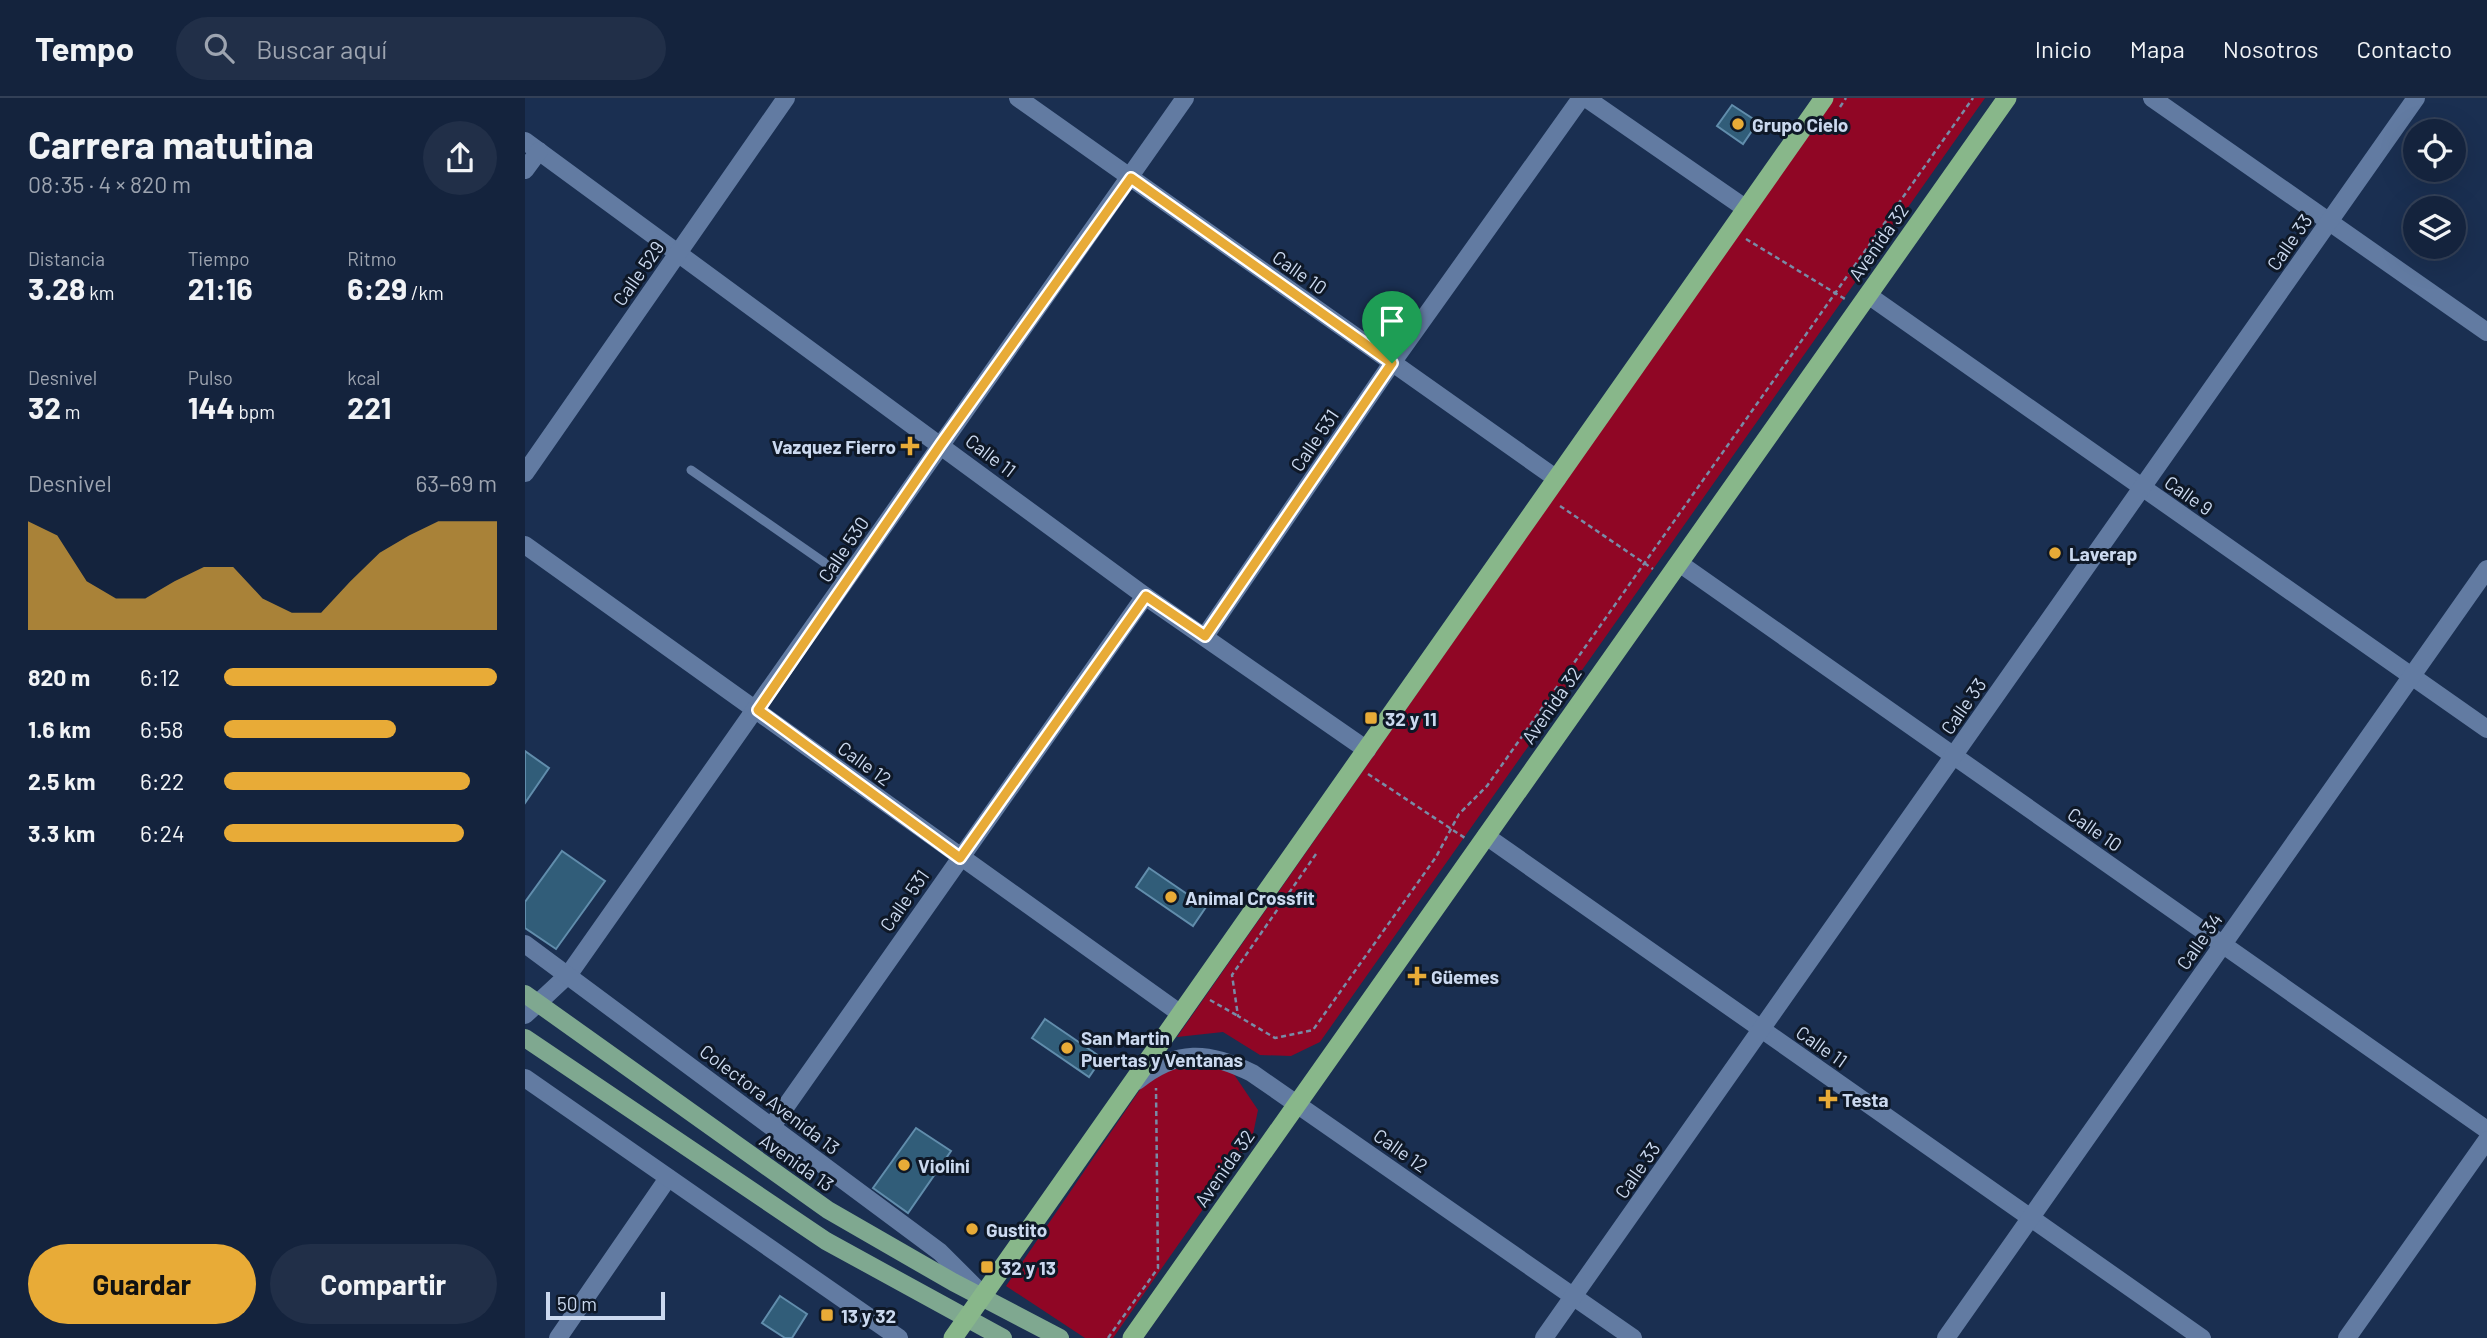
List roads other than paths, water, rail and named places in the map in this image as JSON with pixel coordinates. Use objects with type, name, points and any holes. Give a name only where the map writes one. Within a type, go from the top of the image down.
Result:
[{"type":"highway","name":"Avenida 32","points":[[1132,1338],[2007,98]]},
{"type":"highway","points":[[953,1338],[1546,496],[1745,208],[1831,103]]},
{"type":"main road","name":"Avenida 13","points":[[529,1004],[828,1210],[953,1282],[983,1295],[1060,1338]]},
{"type":"main road","points":[[525,1038],[826,1241],[1003,1338]]},
{"type":"street","name":"Calle 529","points":[[525,473],[786,98]]},
{"type":"street","name":"Calle 10","points":[[1018,98],[1557,479]]},
{"type":"street","name":"Calle 530","points":[[529,1004],[569,974],[758,710],[941,444],[1185,98]]},
{"type":"street","points":[[1583,98],[1745,208]]},
{"type":"street","name":"Calle 531","points":[[1205,636],[1392,363],[1583,98]]},
{"type":"street","points":[[2152,98],[2487,332]]},
{"type":"street","name":"Calle 33","points":[[1544,1338],[2416,98]]},
{"type":"street","name":"Calle 11","points":[[532,146],[1146,596],[1205,636],[1362,758]]},
{"type":"street","points":[[525,170],[532,146]]},
{"type":"street","name":"Calle 9","points":[[1863,301],[2142,488],[2487,729]]},
{"type":"street","name":"Calle 12","points":[[525,544],[1181,1014]]},
{"type":"street","name":"Calle 10","points":[[1679,563],[2487,1130]]},
{"type":"street","name":"Calle 34","points":[[1946,1338],[2487,569]]},
{"type":"street","name":"Calle 531","points":[[772,1126],[1146,596]]},
{"type":"street","name":"Calle 11","points":[[1482,842],[1762,1029],[2202,1338]]},
{"type":"street","name":"Colectora Avenida 13","points":[[525,944],[569,974],[940,1252],[983,1295]]},
{"type":"street","name":"Calle 12","points":[[1132,1085],[1170,1059],[1210,1057],[1232,1063],[1298,1103],[1633,1338]]},
{"type":"street","points":[[525,1078],[899,1338]]},
{"type":"street","points":[[2347,1338],[2487,1140]]},
{"type":"street","points":[[558,1338],[668,1178]]},
{"type":"lane","points":[[691,470],[848,579]]},
{"type":"place","name":"Grupo Cielo","points":[[1738,124]]},
{"type":"place","name":"Vazquez Fierro","points":[[910,446]]},
{"type":"place","name":"Laverap","points":[[2055,553]]},
{"type":"place","name":"32 y 11","points":[[1371,718]]},
{"type":"place","name":"Animal Crossfit","points":[[1171,897]]},
{"type":"place","name":"Güemes","points":[[1417,976]]},
{"type":"place","name":"San Martin Puertas y Ventanas","points":[[1067,1048]]},
{"type":"place","name":"Testa","points":[[1828,1099]]},
{"type":"place","name":"Violini","points":[[904,1165]]},
{"type":"place","name":"Gustito","points":[[972,1229]]},
{"type":"place","name":"32 y 13","points":[[987,1267]]},
{"type":"place","name":"13 y 32","points":[[827,1315]]}]
